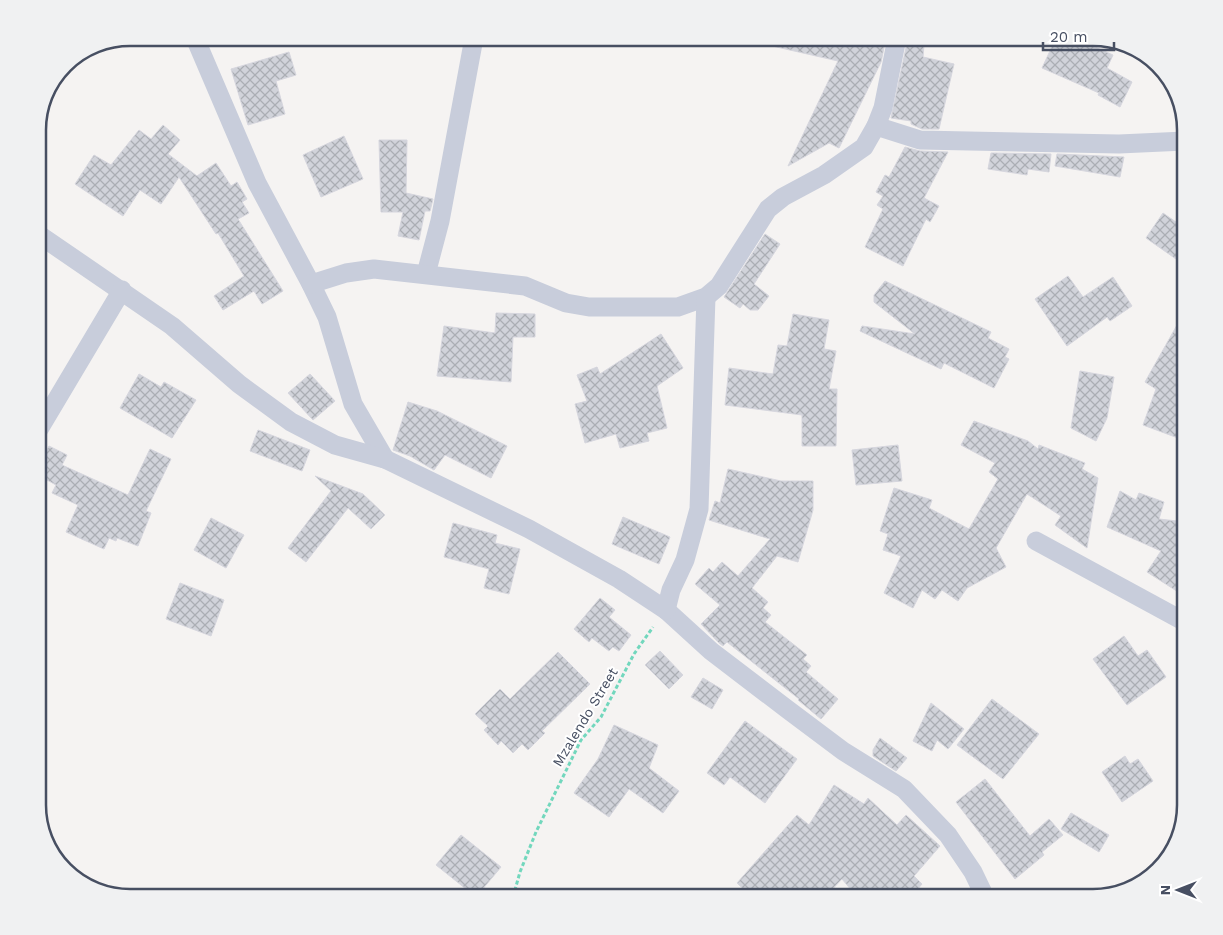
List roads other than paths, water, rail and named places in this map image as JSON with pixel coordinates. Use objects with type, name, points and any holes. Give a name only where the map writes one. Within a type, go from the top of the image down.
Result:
[{"type":"street","points":[[198,46],[257,183],[327,317],[353,404],[384,459]]},
{"type":"street","points":[[426,274],[440,221],[473,46]]},
{"type":"street","points":[[311,284],[363,269],[426,274],[460,280],[525,286],[566,303],[589,307],[678,307],[706,297],[719,286],[768,209],[864,147],[876,126],[889,81],[896,46]]},
{"type":"street","points":[[876,126],[920,140],[1119,144],[1177,141]]},
{"type":"street","points":[[46,239],[172,326],[239,384],[291,422],[335,445],[384,459],[528,530],[619,579],[666,610],[711,651],[787,709],[843,750],[904,789],[948,835],[973,872],[981,889]]},
{"type":"street","points":[[46,418],[122,290]]},
{"type":"street","points":[[666,610],[671,590],[685,560],[699,509],[706,297]]},
{"type":"street","points":[[1036,541],[1177,617]]}]
